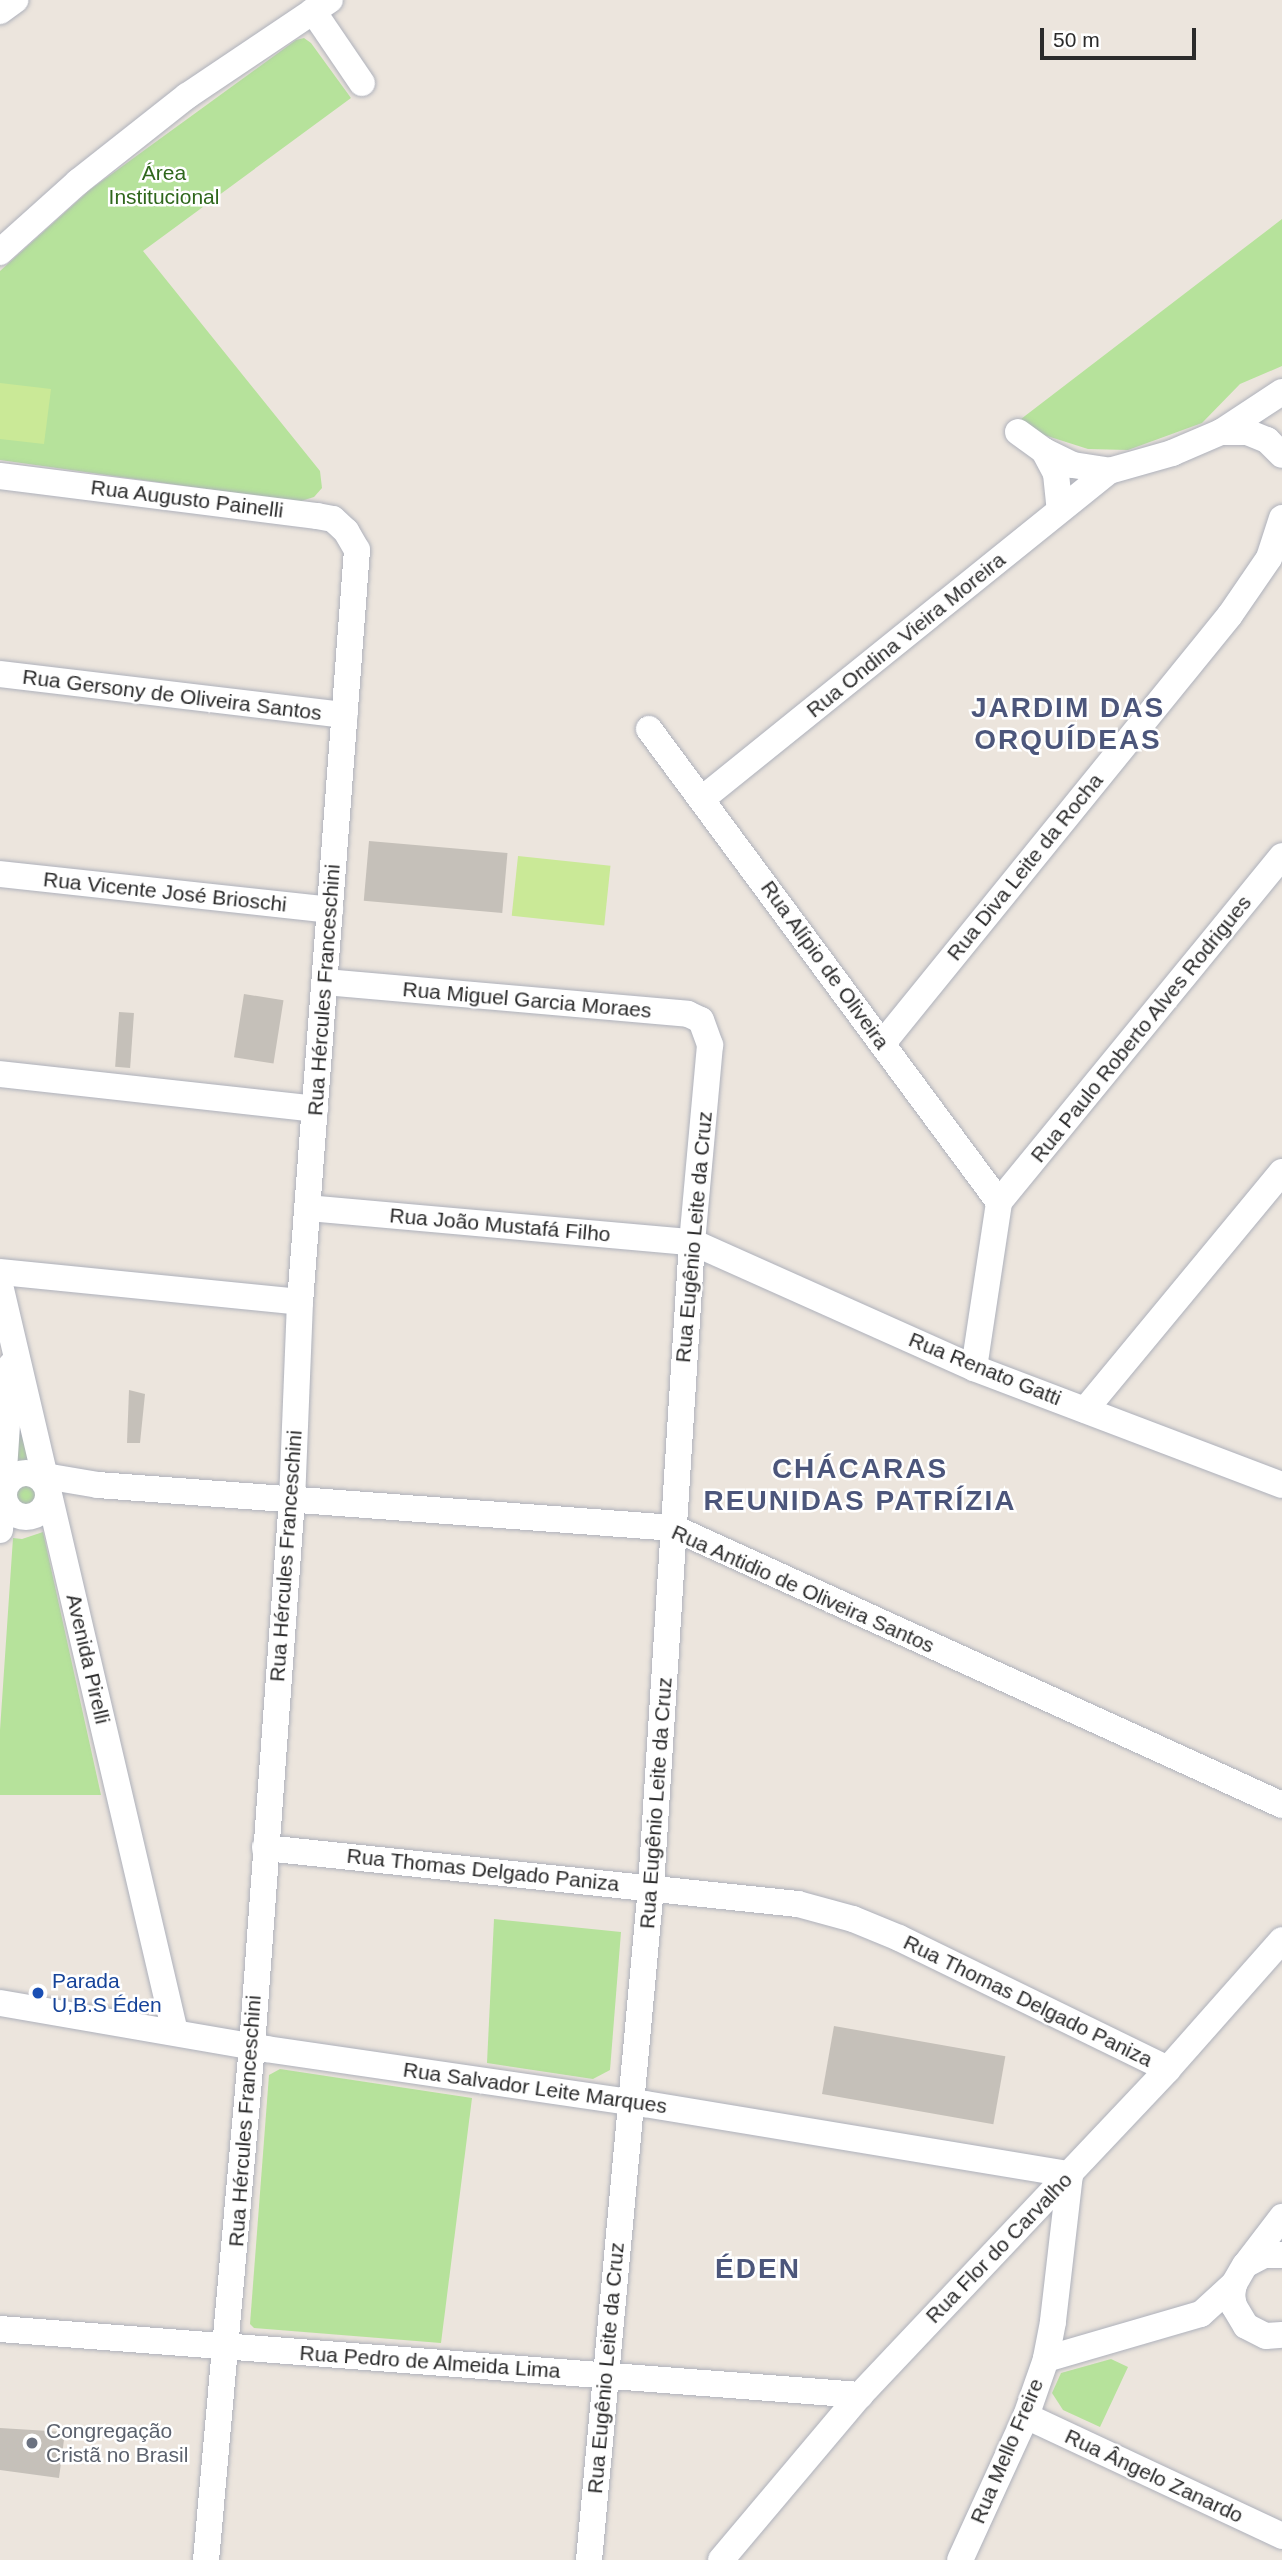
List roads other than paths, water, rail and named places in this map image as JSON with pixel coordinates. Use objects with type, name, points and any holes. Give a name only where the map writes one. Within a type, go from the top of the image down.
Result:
[{"type":"street","points":[[0,12],[15,0]]},
{"type":"street","points":[[0,252],[78,182],[187,96],[322,6],[362,83]]},
{"type":"street","points":[[1018,432],[1044,451],[1073,465],[1109,471],[1161,457],[1221,432],[1282,392]]},
{"type":"street","points":[[1221,432],[1247,432],[1267,440],[1282,455]]},
{"type":"street","points":[[1044,451],[1056,474],[1060,510]]},
{"type":"street","name":"Rua Ondina Vieira Moreira","points":[[702,799],[1109,471]]},
{"type":"street","name":"Rua Augusto Painelli","points":[[0,476],[333,519],[346,531],[357,550]]},
{"type":"street","name":"Rua Diva Leite da Rocha","points":[[883,1043],[1230,615],[1269,558],[1282,518]]},
{"type":"street","name":"Rua Hércules Franceschini","points":[[206,2560],[227,2348],[251,2046],[292,1499],[300,1301],[357,550]]},
{"type":"street","name":"Rua Gersony de Oliveira Santos","points":[[0,674],[345,715]]},
{"type":"street","name":"Rua Alípio de Oliveira","points":[[649,729],[999,1202]]},
{"type":"street","name":"Rua Paulo Roberto Alves Rodrigues","points":[[999,1202],[1282,856]]},
{"type":"street","name":"Rua Vicente José Brioschi","points":[[0,874],[330,911]]},
{"type":"street","name":"Rua Miguel Garcia Moraes","points":[[325,982],[688,1014],[701,1020],[710,1045]]},
{"type":"street","name":"Rua Eugênio Leite da Cruz","points":[[589,2560],[629,2101],[651,1887],[692,1242],[710,1045]]},
{"type":"street","points":[[0,1074],[315,1110]]},
{"type":"street","points":[[1085,1410],[1282,1172]]},
{"type":"street","points":[[974,1368],[999,1202]]},
{"type":"street","name":"Rua João Mustafá Filho","points":[[308,1208],[692,1242]]},
{"type":"street","name":"Rua Renato Gatti","points":[[692,1242],[974,1368],[1282,1484]]},
{"type":"street","points":[[0,1272],[300,1301]]},
{"type":"street","name":"Avenida Pirelli","points":[[0,1285],[13,1335],[30,1503],[175,2032]]},
{"type":"street","points":[[3,1494],[13,1335]]},
{"type":"street","points":[[3,1494],[7,1482],[16,1475],[30,1503]]},
{"type":"street","name":"Rua Antidio de Oliveira Santos","points":[[30,1503],[97,1485],[674,1528],[1282,1805]]},
{"type":"street","points":[[3,1494],[30,1503]]},
{"type":"street","points":[[0,1530],[30,1503]]},
{"type":"street","name":"Rua Thomas Delgado Paniza","points":[[265,1848],[798,1904],[853,1919],[898,1938],[1168,2069]]},
{"type":"street","name":"Rua Flor do Carvalho","points":[[721,2560],[860,2395],[1168,2069],[1282,1940]]},
{"type":"street","name":"Rua Salvador Leite Marques","points":[[0,2003],[251,2046],[629,2101],[1070,2174]]},
{"type":"street","name":"Rua Mello Freire","points":[[960,2560],[1026,2416],[1046,2359],[1053,2322],[1070,2174]]},
{"type":"street","points":[[1248,2327],[1234,2306],[1239,2275],[1282,2217]]},
{"type":"street","points":[[1046,2359],[1201,2314],[1239,2275],[1264,2255],[1282,2255]]},
{"type":"street","points":[[1201,2314],[1248,2327],[1266,2336],[1281,2337]]},
{"type":"street","points":[[1053,2322],[1108,2341]]},
{"type":"street","name":"Rua Pedro de Almeida Lima","points":[[0,2329],[860,2395]]},
{"type":"street","name":"Rua Ângelo Zanardo","points":[[1026,2416],[1282,2536]]},
{"type":"place","name":"Parada U,B.S Éden","points":[[38,1993]]},
{"type":"place","name":"Congregação Cristã no Brasil","points":[[32,2443]]},
{"type":"district","name":"JARDIM DAS ORQUÍDEAS","points":[[1068,724]]},
{"type":"district","name":"CHÁCARAS REUNIDAS PATRÍZIA","points":[[860,1485]]},
{"type":"district","name":"ÉDEN","points":[[758,2269]]},
{"type":"park label","name":"Área Institucional","points":[[164,185]]}]
